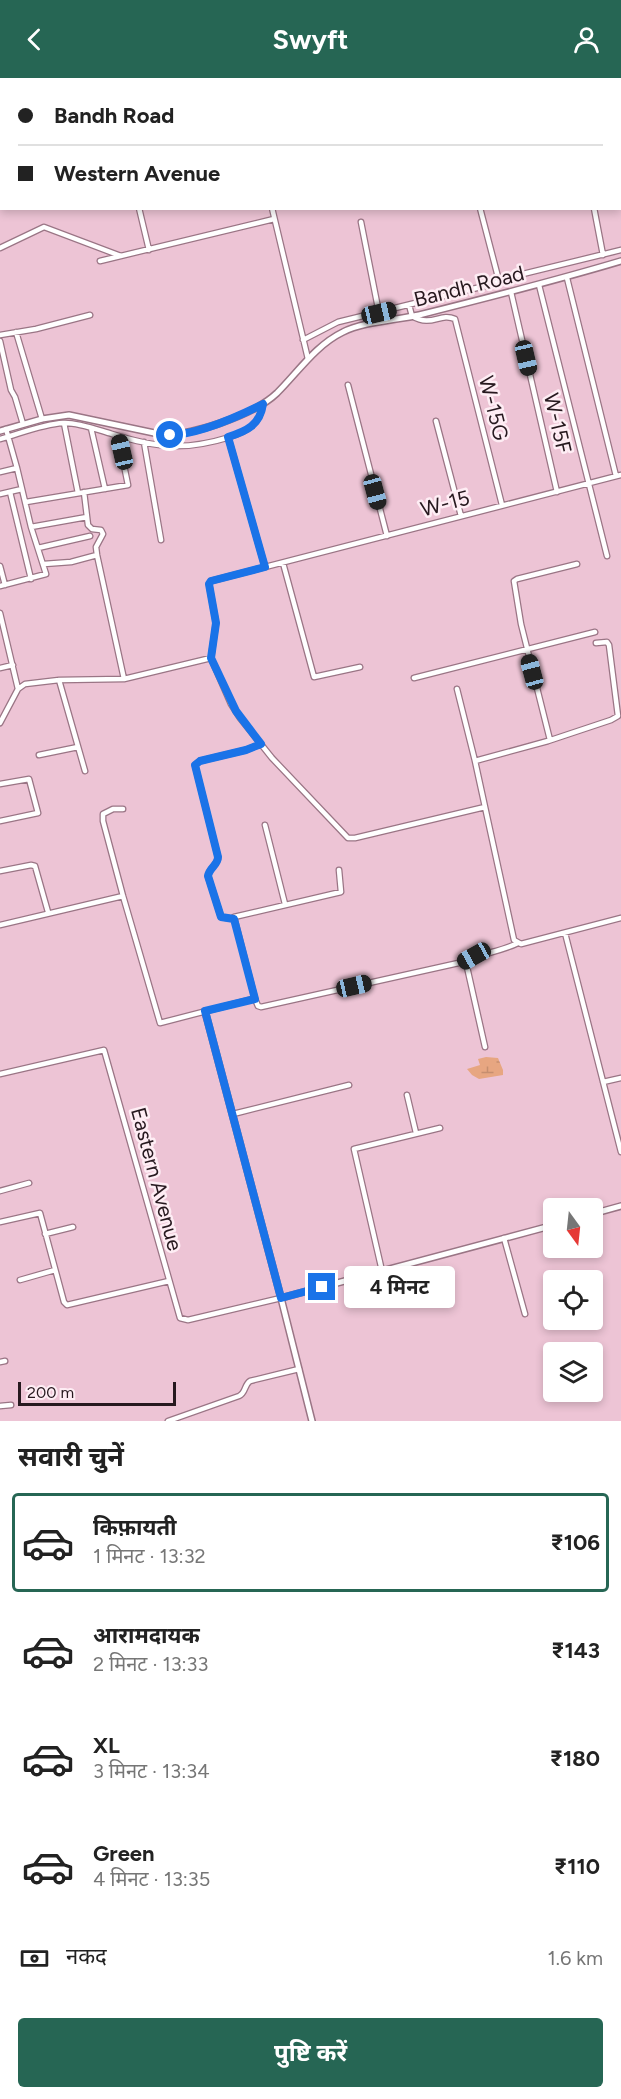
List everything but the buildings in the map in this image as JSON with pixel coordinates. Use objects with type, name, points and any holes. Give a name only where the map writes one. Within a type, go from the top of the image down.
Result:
[{"type":"street","points":[[139,210],[149,250]]},
{"type":"street","points":[[272,210],[308,359]]},
{"type":"street","points":[[480,210],[498,280]]},
{"type":"street","points":[[594,210],[603,255]]},
{"type":"street","points":[[100,261],[274,219]]},
{"type":"street","points":[[361,222],[379,313]]},
{"type":"street","points":[[0,248],[44,227],[121,256]]},
{"type":"street","points":[[303,339],[338,322],[495,284],[498,280],[621,250]]},
{"type":"street","name":"Bandh Road","points":[[2,429],[42,419],[77,416],[159,434],[180,435],[222,422],[263,404],[277,393],[328,341],[350,329],[567,278],[621,261]]},
{"type":"street","points":[[567,278],[619,475]]},
{"type":"street","points":[[539,285],[607,556]]},
{"type":"street","name":"W-15F","points":[[511,292],[557,492]]},
{"type":"street","points":[[409,305],[412,316]]},
{"type":"street","points":[[0,335],[90,315]]},
{"type":"street","name":"W-15G","points":[[412,316],[423,322],[449,317],[455,319],[502,505]]},
{"type":"street","points":[[16,332],[42,419]]},
{"type":"street","points":[[0,341],[11,390],[17,401],[23,424]]},
{"type":"street","points":[[348,386],[387,536]]},
{"type":"street","points":[[0,439],[64,423],[155,445],[188,447],[246,431],[256,424],[263,404]]},
{"type":"street","points":[[436,421],[461,516]]},
{"type":"street","points":[[64,423],[89,527],[101,530],[103,534],[96,547],[97,555],[124,679]]},
{"type":"street","points":[[91,428],[105,489]]},
{"type":"street","points":[[0,566],[2,585],[46,574],[31,527],[8,437],[2,429]]},
{"type":"street","points":[[26,502],[129,484],[118,436]]},
{"type":"street","points":[[228,437],[265,567]]},
{"type":"street","points":[[144,442],[161,540]]},
{"type":"street","points":[[0,472],[17,468]]},
{"type":"street","name":"W-15","points":[[211,658],[216,623],[209,582],[619,475]]},
{"type":"street","points":[[0,494],[22,489]]},
{"type":"street","points":[[10,492],[32,579]]},
{"type":"street","points":[[31,527],[87,517]]},
{"type":"street","points":[[38,548],[90,536]]},
{"type":"street","points":[[44,564],[71,562],[97,555]]},
{"type":"street","points":[[283,563],[314,677],[360,667]]},
{"type":"street","points":[[550,740],[526,649],[514,581],[577,564]]},
{"type":"street","points":[[0,613],[18,689]]},
{"type":"street","points":[[414,678],[595,632]]},
{"type":"street","points":[[0,638],[6,636]]},
{"type":"street","points":[[475,761],[550,740],[620,715],[609,645],[607,642],[596,643]]},
{"type":"street","points":[[0,723],[18,689],[31,683],[124,679],[211,658],[236,711],[261,744],[348,838],[485,807]]},
{"type":"street","points":[[0,668],[12,664]]},
{"type":"street","points":[[60,680],[85,771]]},
{"type":"street","points":[[456,689],[475,761],[514,940],[518,944]]},
{"type":"street","points":[[261,744],[200,761],[195,765],[218,857],[218,861],[209,871],[208,876],[221,917],[234,919],[285,904],[341,892],[339,870]]},
{"type":"street","points":[[39,754],[78,747]]},
{"type":"street","points":[[0,784],[29,779],[38,813],[0,820]]},
{"type":"street","points":[[123,809],[109,810],[103,817],[159,1022],[255,999]]},
{"type":"street","points":[[266,825],[285,904]]},
{"type":"street","points":[[0,871],[35,866],[48,912]]},
{"type":"street","points":[[0,925],[123,896]]},
{"type":"street","points":[[234,919],[255,999],[261,1007],[463,962],[474,956],[621,918]]},
{"type":"street","points":[[565,933],[621,1152]]},
{"type":"street","points":[[463,962],[467,967],[485,1047]]},
{"type":"street","points":[[205,1011],[312,1421]]},
{"type":"street","name":"Eastern Avenue","points":[[0,1074],[100,1050],[105,1052],[178,1314],[184,1320],[281,1298]]},
{"type":"street","points":[[603,1082],[621,1078]]},
{"type":"street","points":[[233,1114],[349,1085]]},
{"type":"street","points":[[407,1095],[416,1133]]},
{"type":"street","points":[[382,1271],[354,1149],[440,1128]]},
{"type":"street","points":[[0,1191],[28,1183]]},
{"type":"street","points":[[603,1211],[621,1206]]},
{"type":"street","points":[[0,1214],[1,1221],[40,1213],[64,1302],[67,1305],[169,1281]]},
{"type":"street","points":[[45,1234],[73,1227]]},
{"type":"street","points":[[281,1298],[543,1228]]},
{"type":"street","points":[[504,1239],[525,1314]]},
{"type":"street","points":[[20,1280],[55,1270]]},
{"type":"street","points":[[168,1421],[239,1396],[243,1394],[250,1381],[299,1370]]},
{"type":"street","points":[[0,1406],[11,1405]]},
{"type":"green space","points":[[498,1058],[503,1075],[479,1079],[472,1075],[467,1069],[480,1065],[478,1059]]},
{"type":"route","points":[[170,435],[180,435],[222,422],[263,404],[256,424],[246,431],[228,437],[265,567],[210,581],[209,584],[216,623],[211,658],[231,704],[261,744],[195,763],[218,857],[218,861],[209,871],[208,876],[221,917],[234,919],[255,999],[205,1011],[281,1298],[322,1287]]}]
